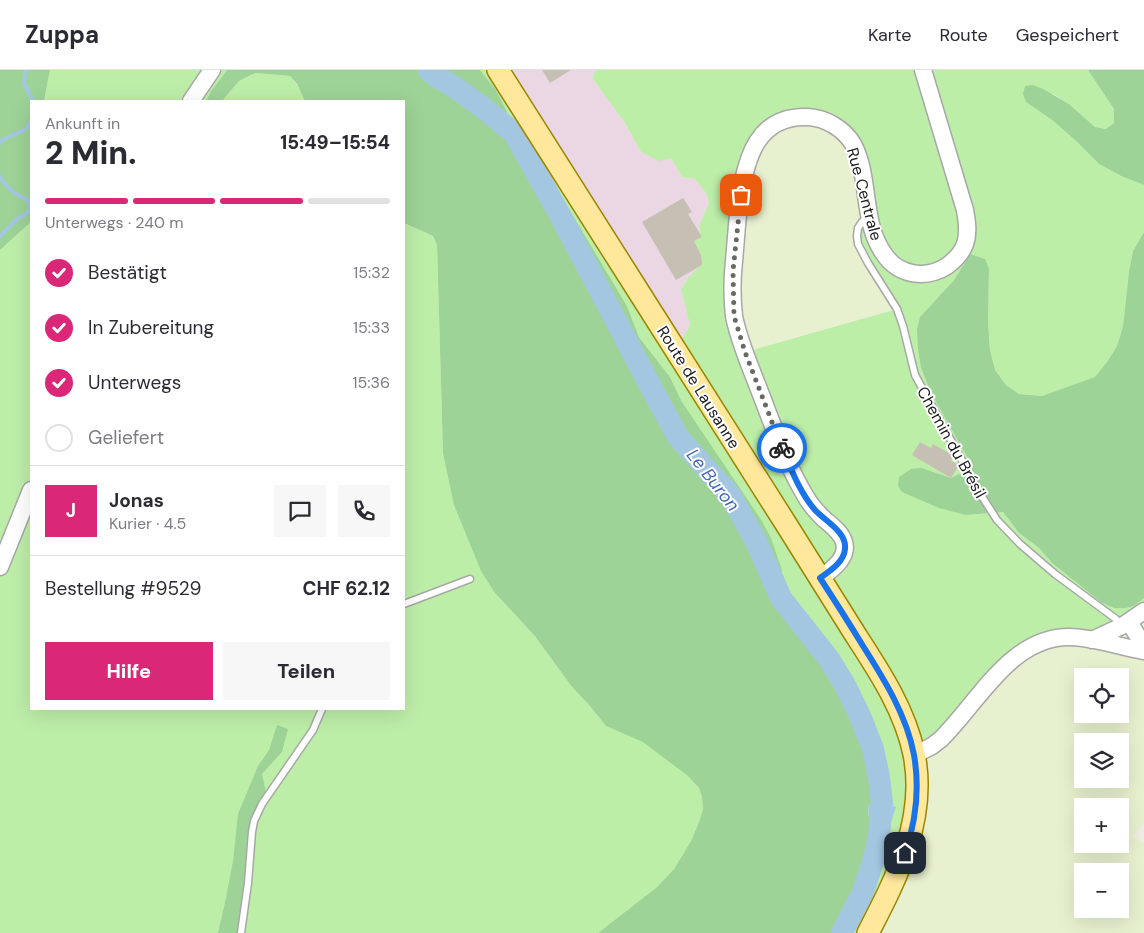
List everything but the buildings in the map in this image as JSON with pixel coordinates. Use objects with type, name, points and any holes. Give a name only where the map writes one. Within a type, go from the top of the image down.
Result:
[{"type":"main road","name":"Route de Lausanne","points":[[498,70],[874,663],[906,726],[914,754],[917,776],[916,811],[910,839],[896,878],[868,933]]},
{"type":"street","points":[[192,100],[212,70]]},
{"type":"street","name":"Rue Centrale","points":[[820,578],[840,562],[845,548],[844,541],[840,534],[814,509],[795,477],[745,352],[734,316],[733,271],[738,212],[744,173],[755,144],[770,127],[790,118],[813,117],[824,120],[836,126],[850,139],[859,159],[877,242],[890,261],[909,273],[932,273],[942,269],[961,254],[966,243],[967,224],[965,210],[923,70]]},
{"type":"street","points":[[0,567],[30,492]]},
{"type":"street","points":[[1092,640],[1126,624],[1144,611]]},
{"type":"street","points":[[1126,624],[1144,646]]},
{"type":"street","points":[[914,754],[932,746],[946,733],[1001,670],[1028,648],[1040,642],[1068,637],[1144,651]]},
{"type":"lane","name":"Chemin du Brésil","points":[[870,216],[858,228],[858,244],[897,309],[915,375],[981,495],[997,520],[1020,544],[1062,579],[1116,619],[1126,624]]},
{"type":"lane","points":[[405,604],[470,579]]},
{"type":"lane","points":[[241,933],[254,821],[262,804],[312,730],[322,710]]},
{"type":"shaded area","points":[[498,70],[596,70],[592,78],[625,123],[641,152],[671,158],[682,177],[695,179],[706,193],[709,203],[699,226],[701,237],[694,242],[701,255],[702,265],[688,278],[681,289],[690,326],[675,350]]},
{"type":"green space","points":[[0,70],[50,70],[44,100],[30,100],[30,223],[0,250]]},
{"type":"green space","points":[[50,70],[227,70],[206,100],[44,100]]},
{"type":"green space","points":[[227,70],[480,70],[496,90],[522,141],[541,163],[627,306],[639,337],[670,377],[682,402],[762,521],[771,538],[782,570],[781,598],[829,659],[845,685],[861,718],[873,749],[882,803],[868,805],[870,832],[879,835],[875,855],[863,892],[842,933],[598,933],[657,887],[674,869],[691,841],[699,822],[703,809],[702,797],[699,788],[688,776],[643,742],[606,726],[572,687],[534,635],[495,593],[481,571],[454,505],[443,453],[437,245],[433,236],[405,223],[405,100],[305,100],[297,84],[290,76],[256,73],[239,81],[223,100],[206,100]]},
{"type":"green space","points":[[480,70],[498,70],[675,350],[690,326],[681,289],[688,278],[701,265],[701,255],[694,241],[701,237],[699,226],[709,203],[706,193],[695,179],[682,177],[671,158],[659,161],[641,152],[625,123],[592,78],[596,70],[1088,70],[1114,109],[1114,123],[1106,129],[1095,127],[1069,104],[1053,94],[1026,102],[1052,120],[1099,164],[1121,176],[1144,185],[1144,232],[1133,251],[1123,326],[1117,346],[1096,377],[1042,396],[1019,394],[1006,385],[995,370],[990,350],[988,322],[989,269],[970,254],[954,280],[920,317],[921,368],[931,393],[971,464],[967,470],[951,478],[922,468],[966,515],[1003,512],[1019,533],[1039,548],[1052,563],[1101,601],[1134,606],[1144,598],[1144,611],[1122,626],[1040,642],[924,751],[917,798],[868,933],[842,933],[863,892],[881,803],[879,777],[873,749],[861,718],[845,685],[781,598],[782,570],[682,402],[670,377],[639,337],[627,306],[571,212],[541,163],[522,141],[496,90]],"holes":[[[813,117],[856,152],[862,222],[858,244],[897,309],[745,352],[735,241],[762,135]]]},
{"type":"green space","points":[[1088,70],[1144,70],[1144,185],[1121,176],[1099,164],[1052,120],[1026,102],[1023,94],[1025,86],[1033,85],[1069,104],[1095,127],[1106,129],[1114,123],[1114,109]]},
{"type":"green space","points":[[256,73],[290,76],[305,100],[223,100],[239,81]]},
{"type":"green space","points":[[790,118],[845,134],[897,309],[745,352],[734,316],[749,156]]},
{"type":"green space","points":[[30,223],[30,710],[405,710],[405,223],[433,236],[437,245],[443,453],[495,593],[534,635],[572,687],[606,726],[643,741],[688,775],[699,788],[703,809],[699,822],[691,841],[674,869],[657,887],[598,933],[0,933],[0,250]]},
{"type":"green space","points":[[1144,232],[1144,598],[1134,606],[1114,608],[1101,602],[1052,563],[1039,548],[1019,533],[1003,512],[966,515],[939,508],[902,492],[898,486],[899,477],[911,469],[922,468],[951,478],[967,470],[971,464],[931,393],[921,368],[917,329],[920,317],[954,280],[970,254],[985,259],[989,269],[988,322],[990,350],[995,370],[1006,385],[1019,394],[1042,396],[1095,377],[1117,346],[1123,326],[1133,251]]},
{"type":"green space","points":[[1144,611],[1144,823],[1133,836],[1144,843],[1144,933],[868,933],[914,755],[1007,664]]},
{"type":"green space","points":[[277,725],[288,729],[282,752],[262,774],[267,797],[255,821],[241,933],[218,933],[233,861],[238,814],[258,766],[269,750]]},
{"type":"water","points":[[882,803],[896,807],[886,837],[870,833],[868,805]]},
{"type":"waterway","points":[[26,70],[24,83],[32,100]]},
{"type":"waterway","name":"Le Buron","points":[[429,70],[482,107],[514,133],[560,215],[678,437],[730,495],[756,541],[781,598],[829,659],[845,685],[861,718],[873,749],[882,803],[875,855],[863,892],[842,933]]},
{"type":"waterway","points":[[0,143],[2,140],[26,129],[30,123]]},
{"type":"waterway","points":[[0,176],[14,193],[27,200],[30,205],[30,211],[17,219],[0,236]]},
{"type":"way so far","points":[[741,195],[733,271],[734,316],[745,352],[782,448]]},
{"type":"route","points":[[782,448],[808,501],[840,534],[844,541],[845,548],[840,562],[820,578],[874,663],[898,708],[911,741],[917,776],[917,798],[910,839],[905,853]]}]
